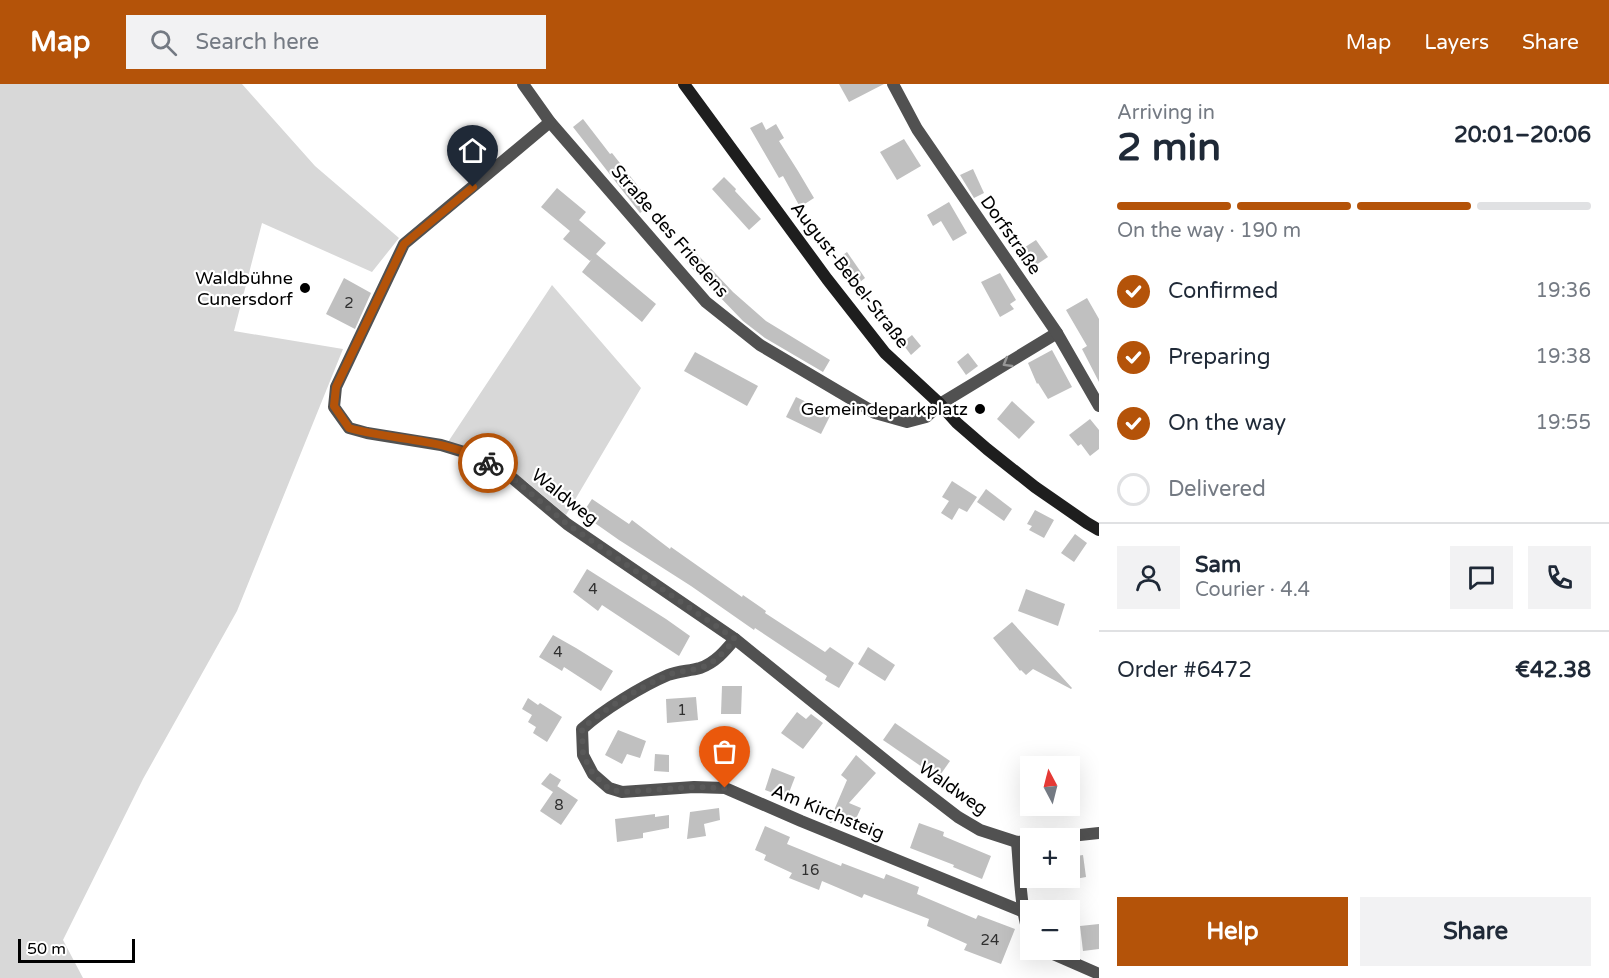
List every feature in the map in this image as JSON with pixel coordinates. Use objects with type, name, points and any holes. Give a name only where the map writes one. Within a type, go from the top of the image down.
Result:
[{"type":"main road","name":"August-Bebel-Straße","points":[[684,84],[827,279],[885,353],[957,423],[1035,487],[1099,530]]},
{"type":"street","name":"Straße des Friedens","points":[[523,84],[550,122],[706,302],[760,345],[875,413],[908,422],[926,417],[940,404],[1056,333]]},
{"type":"street","name":"Dorfstraße","points":[[893,84],[917,129],[1056,333],[1099,406]]},
{"type":"street","name":"Waldweg","points":[[550,122],[404,244],[336,387],[334,406],[349,428],[441,446],[477,456],[510,476],[567,524],[735,639],[958,817],[980,830],[1020,842]]},
{"type":"street","name":"Am Kirchsteig","points":[[735,639],[720,657],[702,667],[670,674],[637,692],[582,729],[583,755],[593,774],[609,789],[622,792],[694,787],[725,788],[1020,910]]},
{"type":"street","points":[[1080,835],[1099,833]]},
{"type":"street","points":[[1017,842],[1023,900]]},
{"type":"street","points":[[1067,960],[1099,974]]},
{"type":"shaded area","points":[[0,84],[242,84],[315,166],[399,238],[372,272],[262,223],[234,331],[343,349],[237,611],[143,779],[63,940],[83,978],[0,978]]},
{"type":"shaded area","points":[[552,285],[641,388],[566,515],[527,482],[491,458],[448,442]]},
{"type":"building","points":[[839,84],[884,84],[849,102]]},
{"type":"building","points":[[583,119],[652,204],[640,213],[573,127]]},
{"type":"building","points":[[762,122],[766,130],[776,124],[784,138],[779,141],[814,198],[800,207],[783,176],[779,178],[750,128]]},
{"type":"building","points":[[904,139],[921,166],[897,180],[880,152]]},
{"type":"building","points":[[973,169],[984,193],[974,198],[960,175]]},
{"type":"building","points":[[724,177],[761,219],[749,230],[712,189]]},
{"type":"building","points":[[557,188],[586,212],[579,220],[606,243],[596,254],[656,304],[642,322],[582,272],[592,259],[590,261],[563,239],[570,231],[541,207]]},
{"type":"building","points":[[949,202],[967,233],[953,241],[941,221],[933,226],[927,215]]},
{"type":"building","points":[[1036,240],[1048,257],[1033,267],[1022,249]]},
{"type":"building","points":[[847,252],[865,278],[855,286],[836,260]]},
{"type":"building","points":[[697,254],[733,292],[766,321],[830,360],[823,372],[765,338],[743,321],[687,263]]},
{"type":"building","points":[[1000,273],[1016,300],[1010,304],[1014,309],[1000,317],[981,282]]},
{"type":"building","points":[[344,278],[371,293],[355,329],[326,314]]},
{"type":"building","points":[[1087,298],[1099,319],[1099,382],[1082,349],[1087,346],[1066,310]]},
{"type":"building","points":[[912,335],[921,346],[911,355],[902,343]]},
{"type":"building","points":[[1052,350],[1072,387],[1048,399],[1037,384],[1028,363]]},
{"type":"building","points":[[695,352],[758,386],[747,406],[684,371]]},
{"type":"building","points":[[968,353],[978,366],[966,375],[957,362]]},
{"type":"building","points":[[796,397],[831,414],[821,434],[786,417]]},
{"type":"building","points":[[1012,401],[1035,422],[1019,439],[997,419]]},
{"type":"building","points":[[1090,419],[1099,430],[1099,449],[1090,456],[1081,444],[1078,446],[1069,435]]},
{"type":"building","points":[[952,481],[977,497],[967,512],[959,508],[952,520],[941,513],[949,501],[942,497]]},
{"type":"building","points":[[986,489],[1012,509],[1004,521],[977,502]]},
{"type":"building","points":[[592,499],[629,524],[632,520],[670,549],[671,547],[825,652],[830,647],[854,663],[839,688],[825,680],[827,676],[755,628],[754,630],[582,514]]},
{"type":"building","points":[[1035,510],[1054,520],[1044,538],[1029,530],[1032,526],[1027,524]]},
{"type":"building","points":[[1075,534],[1087,543],[1074,562],[1061,553]]},
{"type":"building","points":[[587,569],[690,636],[679,656],[602,605],[598,611],[573,592]]},
{"type":"building","points":[[1026,589],[1065,604],[1058,626],[1018,611]]},
{"type":"building","points":[[1012,622],[1071,689],[1033,669],[1026,675],[1020,671],[993,638]]},
{"type":"building","points":[[553,635],[613,671],[601,691],[564,667],[562,671],[539,657]]},
{"type":"building","points":[[868,647],[895,665],[885,681],[858,664]]},
{"type":"building","points":[[722,686],[742,686],[741,714],[721,714]]},
{"type":"building","points":[[696,697],[698,720],[667,723],[666,699]]},
{"type":"building","points":[[528,698],[562,717],[547,742],[533,733],[536,727],[528,722],[532,715],[522,709]]},
{"type":"building","points":[[797,712],[806,719],[811,714],[823,723],[803,749],[781,733]]},
{"type":"building","points":[[895,723],[950,761],[938,778],[883,740]]},
{"type":"building","points":[[618,730],[646,741],[640,758],[627,754],[622,764],[605,755]]},
{"type":"building","points":[[655,754],[669,755],[669,772],[654,771]]},
{"type":"building","points":[[856,755],[876,773],[849,803],[861,808],[852,827],[834,819],[831,823],[829,822],[847,780],[841,775]]},
{"type":"building","points":[[772,768],[795,777],[787,798],[765,790]]},
{"type":"building","points":[[550,773],[561,780],[557,786],[578,800],[561,825],[540,811],[553,792],[541,784]]},
{"type":"building","points":[[719,808],[720,820],[704,824],[706,836],[687,839],[690,812]]},
{"type":"building","points":[[655,814],[655,817],[669,815],[669,828],[643,833],[643,838],[617,842],[615,819]]},
{"type":"building","points":[[919,823],[944,832],[943,836],[991,856],[982,879],[910,848]]},
{"type":"building","points":[[765,826],[790,837],[787,844],[841,866],[842,863],[884,879],[886,874],[919,887],[917,894],[976,919],[978,915],[1015,929],[1001,964],[964,950],[967,944],[927,926],[929,919],[864,894],[862,898],[822,881],[819,890],[789,878],[792,873],[764,860],[766,855],[755,850]]},
{"type":"building","points":[[1080,855],[1083,855],[1086,877],[1080,878]]},
{"type":"building","points":[[1099,924],[1099,949],[1083,951],[1080,926]]},
{"type":"way so far","points":[[488,463],[510,476],[567,524],[735,639],[720,657],[702,667],[670,674],[637,692],[582,729],[583,755],[593,774],[609,789],[622,792],[694,787],[725,788]]},
{"type":"place","name":"Waldbühne Cunersdorf","points":[[305,288]]},
{"type":"place","name":"Gemeindeparkplatz","points":[[980,409]]},
{"type":"route","points":[[473,187],[404,244],[336,387],[334,406],[349,428],[441,446],[477,456],[488,463]]}]
